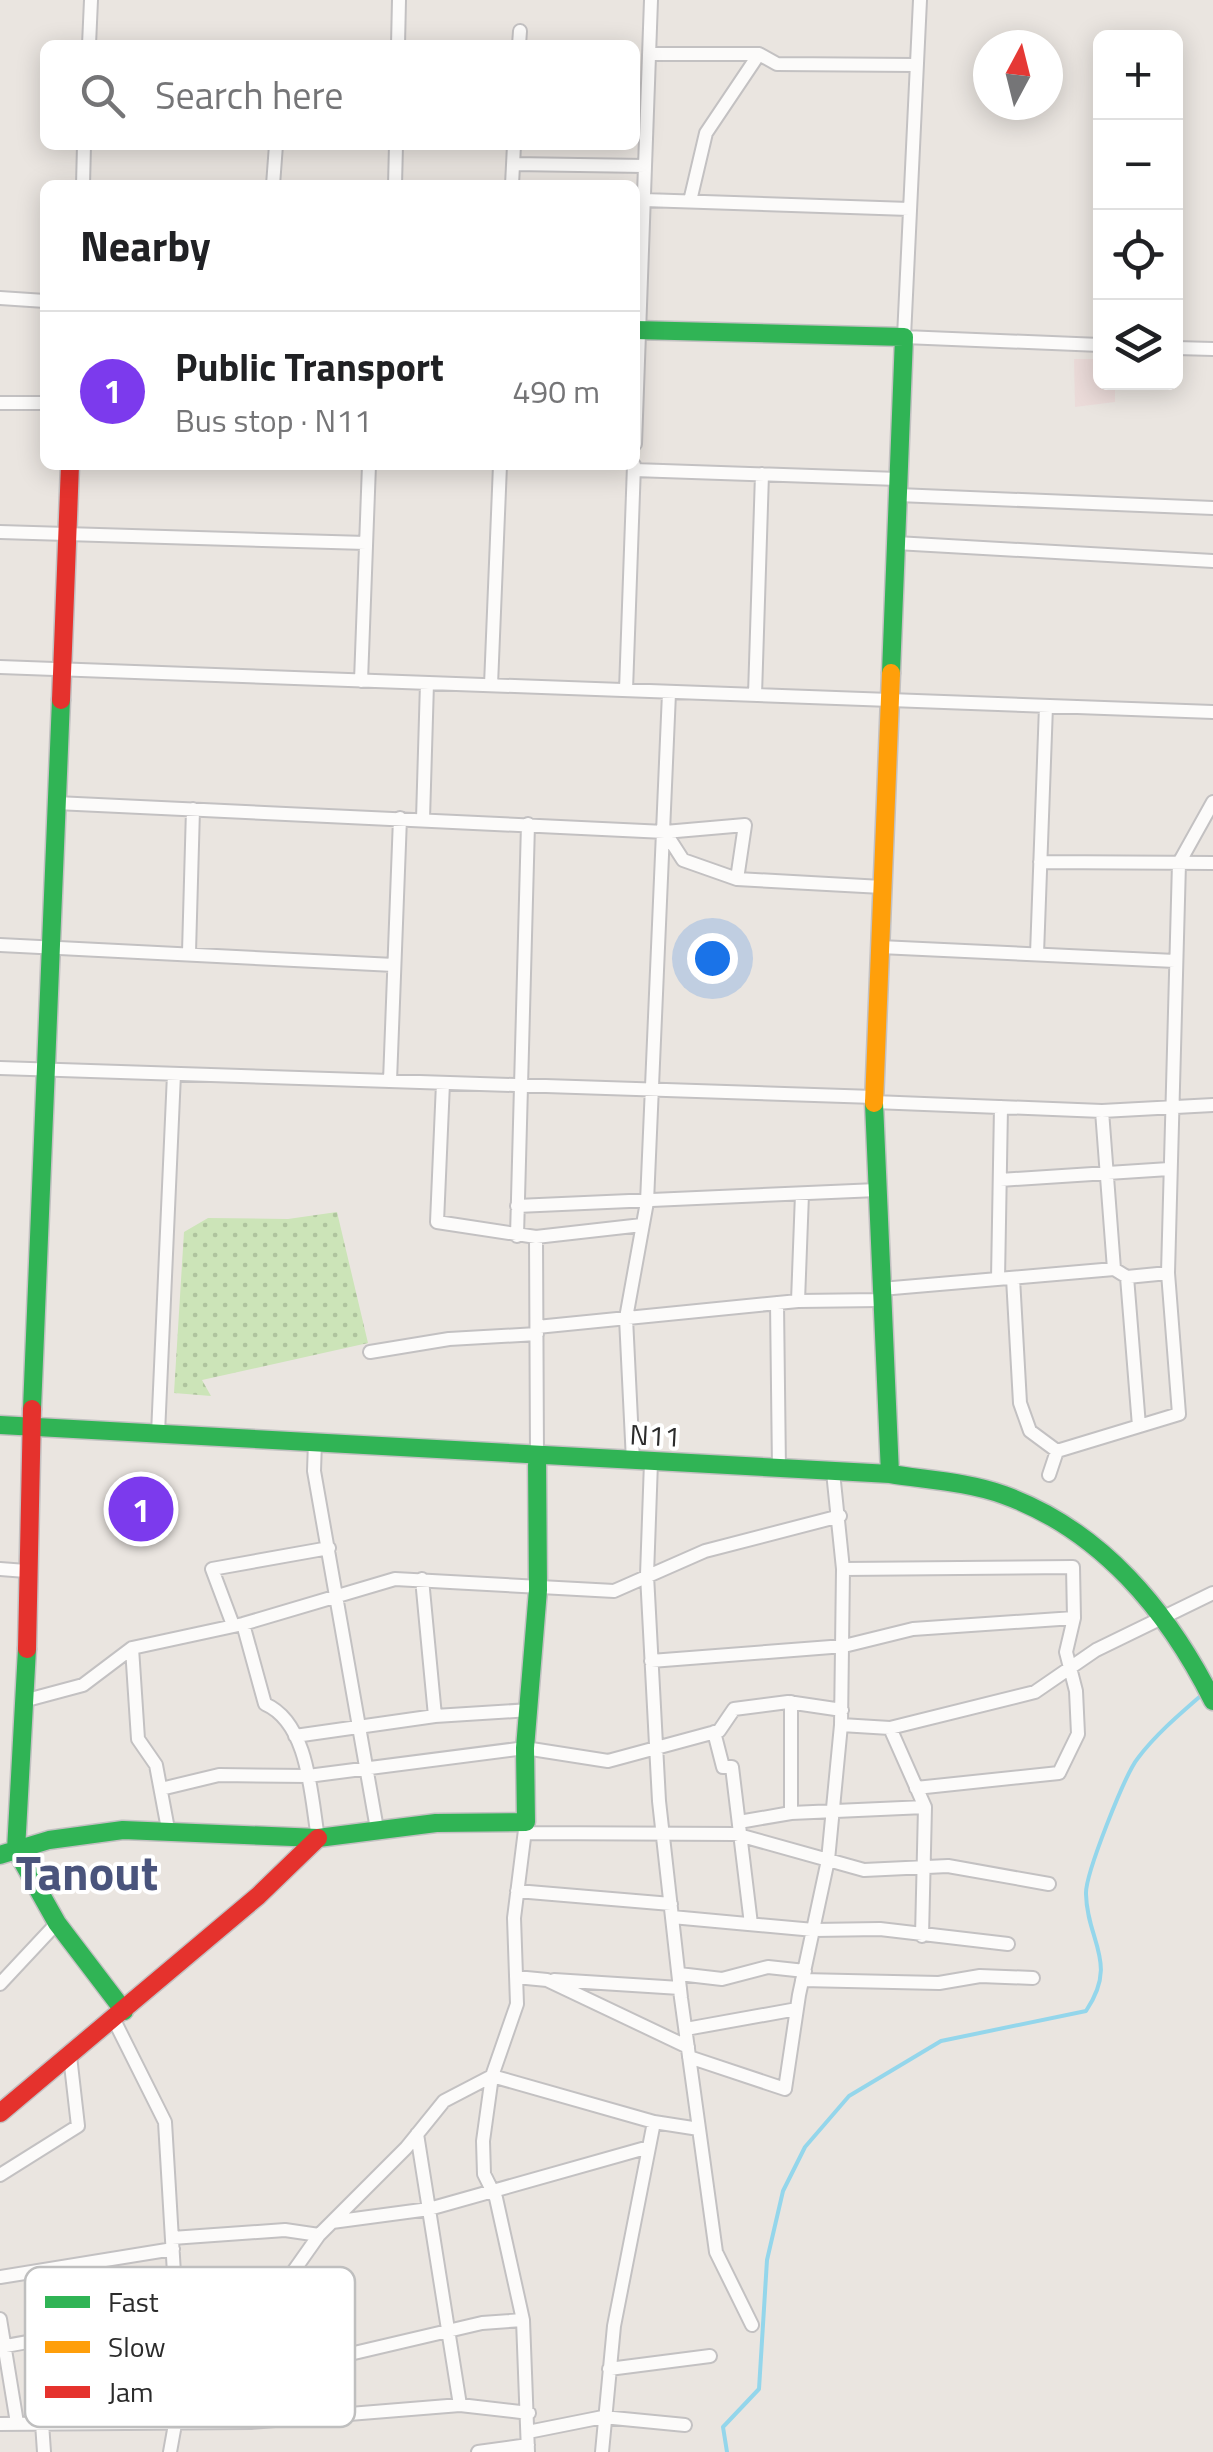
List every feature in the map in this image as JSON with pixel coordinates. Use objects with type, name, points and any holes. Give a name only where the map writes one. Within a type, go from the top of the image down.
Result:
[{"type":"street","points":[[89,40],[90,0]]},
{"type":"street","points":[[398,40],[400,0]]},
{"type":"street","points":[[640,275],[651,0]]},
{"type":"street","points":[[890,1474],[874,1099],[914,65],[920,0]]},
{"type":"street","points":[[649,54],[759,54],[777,64],[914,65]]},
{"type":"street","points":[[690,201],[706,132],[759,54]]},
{"type":"street","points":[[82,180],[84,150]]},
{"type":"street","points":[[274,180],[276,150]]},
{"type":"street","points":[[395,180],[396,150]]},
{"type":"street","points":[[512,180],[514,150]]},
{"type":"street","points":[[513,164],[645,166]]},
{"type":"street","points":[[644,200],[909,210]]},
{"type":"street","points":[[0,298],[40,300]]},
{"type":"street","points":[[640,331],[1093,345]]},
{"type":"street","points":[[1183,348],[1213,349]]},
{"type":"street","points":[[0,403],[40,403]]},
{"type":"street","points":[[640,467],[1213,508]]},
{"type":"street","points":[[70,470],[44,1070],[35,1427],[26,1571],[27,1700],[8,1852],[119,2016],[166,2122],[174,2267]]},
{"type":"street","points":[[362,681],[369,470]]},
{"type":"street","points":[[491,685],[500,470]]},
{"type":"street","points":[[626,690],[634,470]]},
{"type":"street","points":[[754,694],[762,474]]},
{"type":"street","points":[[0,532],[366,543]]},
{"type":"street","points":[[896,543],[1213,561]]},
{"type":"street","points":[[0,667],[1213,712]]},
{"type":"street","points":[[423,819],[426,683]]},
{"type":"street","points":[[668,693],[647,1202],[626,1318],[642,1461],[663,1836],[686,2029],[716,2252],[752,2325]]},
{"type":"street","points":[[1036,954],[1046,706]]},
{"type":"street","points":[[1057,1451],[1180,1414],[1168,1273],[1168,1169],[1180,863],[1213,802]]},
{"type":"street","points":[[56,803],[665,832],[745,825],[737,879]]},
{"type":"street","points":[[189,952],[193,809]]},
{"type":"street","points":[[390,1081],[400,818]]},
{"type":"street","points":[[517,1236],[528,824]]},
{"type":"street","points":[[665,832],[684,860],[737,879],[882,887]]},
{"type":"street","points":[[1040,862],[1213,863]]},
{"type":"street","points":[[0,945],[394,965]]},
{"type":"street","points":[[880,947],[1175,962]]},
{"type":"street","points":[[0,1068],[443,1082],[1001,1107],[1102,1110],[1213,1105]]},
{"type":"street","points":[[158,1434],[174,1074]]},
{"type":"street","points":[[443,1082],[437,1222],[536,1237],[642,1225]]},
{"type":"street","points":[[1001,1107],[1000,1180],[1006,1278],[1020,1403],[1030,1431],[1057,1451]]},
{"type":"street","points":[[1102,1110],[1139,1426]]},
{"type":"street","points":[[1000,1180],[1168,1169]]},
{"type":"street","points":[[518,1206],[878,1190]]},
{"type":"street","points":[[798,1301],[802,1194]]},
{"type":"street","points":[[528,2443],[523,2320],[492,2189],[484,2174],[483,2141],[492,2076],[517,2004],[517,1891],[525,1827],[525,1748],[538,1590],[536,1237]]},
{"type":"street","points":[[370,1352],[626,1318],[1006,1278],[1168,1273]]},
{"type":"street","points":[[778,1303],[779,1470]]},
{"type":"street","name":"N11","points":[[0,1425],[890,1474],[1005,1496],[1063,1526],[1109,1558],[1165,1616],[1213,1701]]},
{"type":"street","points":[[315,1442],[314,1471],[377,1830]]},
{"type":"street","points":[[1049,1475],[1057,1451]]},
{"type":"street","points":[[547,1980],[689,2052],[785,2089],[803,1976],[828,1860],[841,1725],[843,1568],[833,1472]]},
{"type":"street","points":[[27,1700],[83,1684],[132,1648],[238,1624],[395,1579],[538,1590],[614,1591],[705,1550],[840,1516]]},
{"type":"street","points":[[318,1838],[308,1776],[295,1736],[274,1708],[264,1704],[238,1624],[212,1569],[329,1548]]},
{"type":"street","points":[[843,1568],[1073,1567],[1074,1618],[1066,1652],[1072,1667],[1078,1734],[1059,1773],[916,1788]]},
{"type":"street","points":[[0,1569],[26,1571]]},
{"type":"street","points":[[422,1579],[435,1716]]},
{"type":"street","points":[[841,1725],[890,1728],[1035,1692],[1072,1667],[1213,1593]]},
{"type":"street","points":[[651,1661],[844,1646],[913,1629],[1074,1618]]},
{"type":"street","points":[[132,1648],[138,1739],[156,1765],[168,1829]]},
{"type":"street","points":[[160,1790],[219,1775],[308,1776],[525,1748],[608,1762],[714,1732],[734,1709],[792,1702],[842,1710]]},
{"type":"street","points":[[791,1813],[792,1702]]},
{"type":"street","points":[[295,1736],[359,1724],[530,1710]]},
{"type":"street","points":[[890,1728],[925,1806],[922,1936]]},
{"type":"street","points":[[714,1732],[723,1767],[732,1767],[751,1924]]},
{"type":"street","points":[[8,1852],[49,1840],[168,1829],[318,1838],[377,1830],[525,1827],[663,1836],[740,1829],[791,1813],[925,1806]]},
{"type":"street","points":[[740,1829],[864,1870],[948,1866],[1049,1884]]},
{"type":"street","points":[[0,2113],[258,1896],[318,1838]]},
{"type":"street","points":[[517,1891],[751,1924],[814,1930],[880,1930],[1008,1944]]},
{"type":"street","points":[[0,1984],[57,1923]]},
{"type":"street","points":[[0,1965],[19,1966]]},
{"type":"street","points":[[516,1977],[680,1981],[722,1979],[768,1968],[803,1976],[939,1983],[980,1976],[1033,1978]]},
{"type":"street","points":[[686,2029],[797,2008]]},
{"type":"street","points":[[0,2174],[78,2126],[70,2056]]},
{"type":"street","points":[[297,2267],[319,2235],[418,2134],[444,2101],[492,2076],[654,2122],[699,2129]]},
{"type":"street","points":[[602,2452],[609,2369],[654,2122]]},
{"type":"street","points":[[418,2134],[460,2406]]},
{"type":"street","points":[[332,2222],[429,2209],[649,2147]]},
{"type":"street","points":[[52,2267],[173,2244],[286,2230],[319,2235]]},
{"type":"street","points":[[0,2277],[25,2272]]},
{"type":"street","points":[[0,2320],[17,2423]]},
{"type":"street","points":[[355,2353],[448,2331],[523,2320]]},
{"type":"street","points":[[609,2369],[710,2356]]},
{"type":"street","points":[[355,2414],[460,2406],[528,2413]]},
{"type":"street","points":[[478,2452],[528,2443],[602,2417],[685,2424]]},
{"type":"street","points":[[0,2424],[25,2423]]},
{"type":"street","points":[[42,2427],[44,2452]]},
{"type":"street","points":[[170,2452],[174,2427]]},
{"type":"shaded area","points":[[1074,359],[1093,359],[1093,390],[1115,390],[1115,402],[1075,407]]},
{"type":"green space","points":[[337,1212],[368,1343],[202,1380],[211,1396],[174,1393],[184,1232],[208,1218],[288,1219]]},
{"type":"waterway","points":[[727,2452],[723,2427],[759,2389],[767,2260],[783,2191],[805,2147],[849,2096],[941,2041],[1086,2011],[1100,1979],[1099,1952],[1086,1894],[1099,1847],[1138,1758],[1204,1693]]},
{"type":"traffic: fast","points":[[640,330],[904,337],[891,673]]},
{"type":"traffic: fast","points":[[32,1409],[61,700]]},
{"type":"traffic: fast","points":[[874,1103],[890,1474]]},
{"type":"traffic: fast","points":[[0,1425],[890,1474],[976,1487],[1039,1510],[1101,1552],[1153,1605],[1213,1701]]},
{"type":"traffic: fast","points":[[0,1855],[49,1840],[123,1830],[318,1838],[436,1823],[526,1822],[525,1748],[538,1590],[537,1457]]},
{"type":"traffic: fast","points":[[27,1649],[16,1850],[57,1923],[124,2011]]},
{"type":"traffic: slow","points":[[874,1103],[891,673]]},
{"type":"traffic: jam","points":[[61,700],[70,470]]},
{"type":"traffic: jam","points":[[27,1649],[32,1409]]},
{"type":"traffic: jam","points":[[0,2113],[258,1896],[318,1838]]},
{"type":"place","name":"Public Transport","points":[[141,1509]]},
{"type":"district","name":"Tanout","points":[[87,1872]]}]
